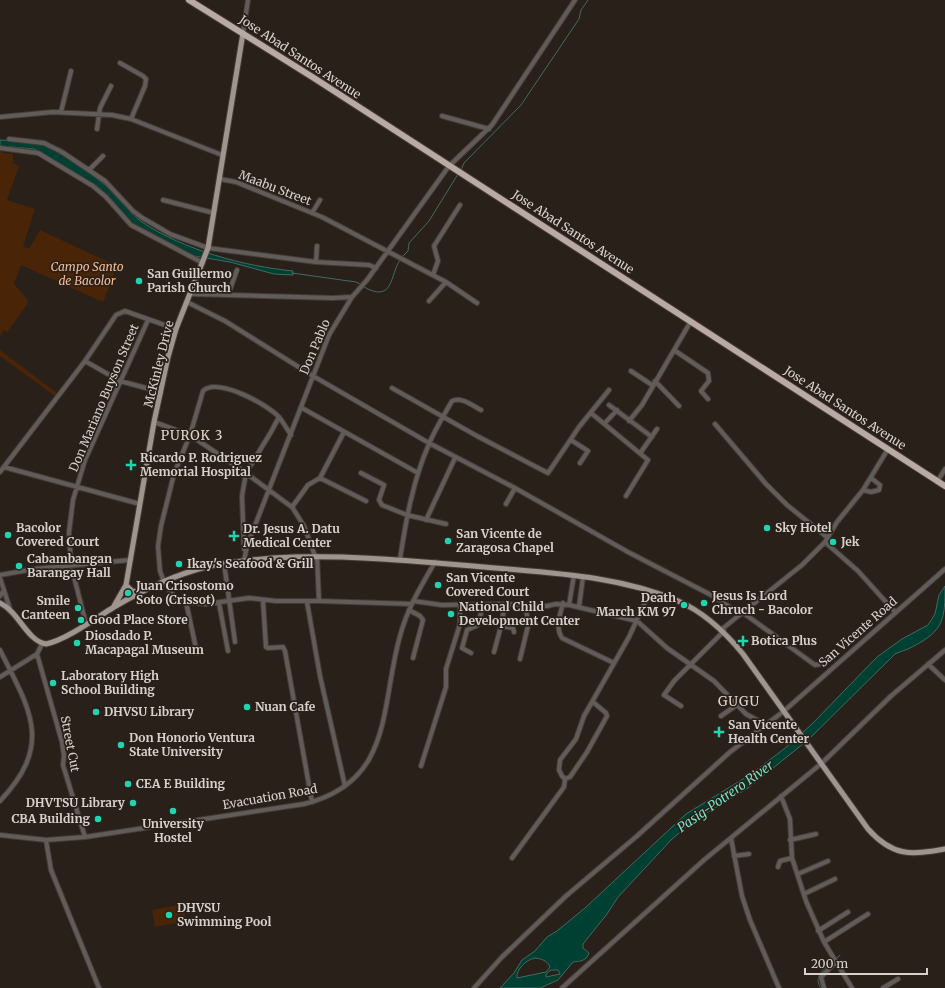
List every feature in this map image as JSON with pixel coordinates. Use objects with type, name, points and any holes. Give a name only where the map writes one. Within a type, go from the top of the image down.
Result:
[{"type":"highway","name":"Jose Abad Santos Avenue","points":[[189,0],[243,33],[691,321],[888,449],[942,487]]},
{"type":"main road","name":"McKinley Drive","points":[[114,607],[126,585],[154,422],[176,329],[208,249],[243,33]]},
{"type":"main road","points":[[0,603],[10,609],[34,638],[42,644],[54,642],[140,592],[164,582],[195,570],[224,563],[244,561],[316,556],[400,559],[574,575],[650,591],[683,603],[723,630],[743,654],[785,711],[868,829],[885,846],[904,853],[919,854],[945,849]]},
{"type":"main road","points":[[126,585],[132,591],[140,592]]},
{"type":"street","points":[[243,33],[248,0]]},
{"type":"street","name":"Don Pablo","points":[[244,561],[244,552],[268,489],[302,408],[329,335],[352,297],[363,285],[452,167],[488,129],[545,47],[575,0]]},
{"type":"street","points":[[120,64],[146,79],[145,86],[131,119]]},
{"type":"street","points":[[61,112],[71,72]]},
{"type":"street","points":[[97,129],[101,105],[111,86]]},
{"type":"street","points":[[0,117],[61,112],[99,114],[131,119],[222,156]]},
{"type":"street","points":[[442,116],[488,129]]},
{"type":"street","points":[[9,139],[44,143],[62,152],[105,181],[133,211],[141,217],[170,234],[208,249],[316,262],[369,265],[376,268]]},
{"type":"street","points":[[0,148],[38,153],[93,186],[106,196],[131,225],[204,261]]},
{"type":"street","points":[[89,170],[103,156]]},
{"type":"street","name":"Maabu Street","points":[[220,179],[236,182],[322,217],[446,282],[478,303]]},
{"type":"street","points":[[163,200],[214,213]]},
{"type":"street","points":[[312,213],[320,200]]},
{"type":"street","points":[[433,275],[438,261],[434,246],[460,205]]},
{"type":"street","points":[[316,262],[317,246]]},
{"type":"street","points":[[228,295],[237,270]]},
{"type":"street","points":[[429,301],[446,282]]},
{"type":"street","points":[[190,294],[333,298],[352,297]]},
{"type":"street","points":[[187,302],[225,321],[313,376],[455,458],[515,488],[595,535],[725,603],[815,665],[821,664],[834,652]]},
{"type":"street","points":[[0,472],[85,362],[116,315],[125,311],[176,329]]},
{"type":"street","name":"Don Mariano Buyson Street","points":[[86,624],[71,565],[69,521],[85,460],[148,320]]},
{"type":"street","points":[[629,421],[642,405],[691,321]]},
{"type":"street","points":[[674,350],[708,373],[709,381],[701,391],[708,399]]},
{"type":"street","points":[[85,362],[120,380],[161,392]]},
{"type":"street","points":[[630,371],[654,383],[679,406]]},
{"type":"street","points":[[291,435],[278,417],[238,392],[213,386],[207,387],[203,391],[190,435],[174,474],[161,526],[159,559],[164,582],[174,598],[186,602],[206,604],[249,598],[307,602],[319,600],[412,602],[460,605],[505,604],[547,606],[563,603],[569,604],[637,621],[667,648],[714,681],[753,719],[766,725]]},
{"type":"street","points":[[392,388],[548,473],[609,390]]},
{"type":"street","points":[[400,559],[407,515],[418,472],[429,443],[443,417],[452,401],[458,399],[481,410]]},
{"type":"street","points":[[609,405],[652,437]]},
{"type":"street","points":[[302,408],[418,472]]},
{"type":"street","points":[[605,423],[617,410]]},
{"type":"street","points":[[591,413],[641,452],[648,462],[633,482],[626,496]]},
{"type":"street","points":[[244,552],[242,496],[246,472],[272,432],[278,417]]},
{"type":"street","points":[[154,422],[190,435],[246,472],[292,507],[306,530],[316,556],[319,600]]},
{"type":"street","points":[[715,424],[766,484],[787,505],[827,540],[858,571],[895,612]]},
{"type":"street","points":[[641,452],[657,429]]},
{"type":"street","points":[[292,507],[308,485],[320,478],[344,432]]},
{"type":"street","points":[[571,440],[588,451],[580,463]]},
{"type":"street","points":[[681,706],[664,695],[674,681],[690,663],[741,613],[802,565],[827,540],[837,522],[863,490],[888,449]]},
{"type":"street","points":[[426,520],[455,458]]},
{"type":"street","points":[[4,467],[140,504]]},
{"type":"street","points":[[942,487],[945,469]]},
{"type":"street","points":[[361,473],[384,486],[380,503],[407,515],[446,524]]},
{"type":"street","points":[[320,478],[366,501]]},
{"type":"street","points":[[863,490],[871,492],[880,490],[880,486],[871,478]]},
{"type":"street","points":[[506,504],[515,488]]},
{"type":"street","points":[[0,575],[34,569],[130,560]]},
{"type":"street","name":"Evacuation Road","points":[[0,835],[46,840],[86,837],[312,802],[321,800],[345,786],[357,775],[375,749],[382,725],[400,636],[412,602],[435,562]]},
{"type":"street","points":[[224,563],[235,642]]},
{"type":"street","name":"San Vicente Road","points":[[474,988],[502,957],[560,901],[637,836],[730,752],[785,711],[945,569]]},
{"type":"street","points":[[569,604],[574,575]]},
{"type":"street","points":[[579,607],[583,577]]},
{"type":"street","points":[[0,578],[10,609]]},
{"type":"street","points":[[0,596],[4,590]]},
{"type":"street","points":[[512,858],[564,787],[565,779],[559,770],[560,760],[576,738],[582,720],[637,621],[650,591]]},
{"type":"street","points":[[263,600],[266,647],[283,647],[285,651],[312,802]]},
{"type":"street","points":[[186,602],[197,653]]},
{"type":"street","points":[[307,602],[320,676],[345,786]]},
{"type":"street","points":[[219,603],[228,651]]},
{"type":"street","points":[[563,603],[558,624],[558,631],[562,638],[614,663]]},
{"type":"street","points":[[494,652],[505,604]]},
{"type":"street","points":[[421,766],[446,687],[446,669],[460,624],[460,605]]},
{"type":"street","points":[[471,653],[462,648],[467,630],[478,626],[483,605]]},
{"type":"street","points":[[520,659],[528,626],[526,606]]},
{"type":"street","points":[[409,610],[420,616],[423,620],[413,658]]},
{"type":"street","points":[[501,626],[513,628],[514,632]]},
{"type":"street","points":[[0,677],[37,654],[42,644]]},
{"type":"street","points":[[0,650],[26,701],[33,734],[30,755],[23,771],[0,801]]},
{"type":"street","points":[[562,988],[609,944],[821,762],[875,711],[945,650]]},
{"type":"street","name":"Street Cut","points":[[37,654],[62,742],[64,756],[63,765],[86,837]]},
{"type":"street","points":[[928,664],[945,680]]},
{"type":"street","points":[[565,779],[570,777],[587,752],[607,716],[606,713],[593,702]]},
{"type":"street","points":[[721,716],[738,704]]},
{"type":"street","points":[[781,796],[790,819],[792,858],[804,894],[818,931],[852,988]]},
{"type":"street","points":[[790,840],[816,834]]},
{"type":"street","points":[[731,838],[742,896],[750,920],[779,988]]},
{"type":"street","points":[[46,840],[51,870],[99,988]]},
{"type":"street","points":[[734,856],[749,854]]},
{"type":"street","points":[[778,867],[780,861],[792,858]]},
{"type":"street","points":[[798,874],[828,861]]},
{"type":"street","points":[[804,894],[835,879]]},
{"type":"street","points":[[818,931],[848,912]]},
{"type":"street","points":[[824,942],[868,914]]},
{"type":"street","points":[[824,988],[821,977],[836,962]]},
{"type":"street","points":[[883,988],[898,979]]},
{"type":"green space","name":"Campo Santo de Bacolor","points":[[0,150],[2,150],[2,153],[13,154],[13,163],[19,166],[7,200],[35,209],[23,246],[29,249],[40,230],[115,265],[113,278],[103,302],[21,265],[14,284],[28,300],[26,306],[7,332],[4,330],[0,336]]},
{"type":"green space","points":[[0,350],[57,393],[55,396],[0,356]]},
{"type":"green space","name":"DHVSU Swimming Pool","points":[[183,904],[186,921],[155,927],[152,910]]},
{"type":"water","points":[[0,140],[27,141],[42,144],[58,152],[80,166],[119,197],[138,219],[158,232],[176,241],[234,261],[274,269],[293,271],[293,275],[274,274],[230,262],[194,256],[134,225],[108,197],[80,176],[41,152],[34,149],[0,146]]},
{"type":"water","name":"Pasig-Potrero River","points":[[945,586],[943,616],[937,629],[923,641],[895,654],[808,740],[748,788],[695,820],[672,839],[618,897],[607,914],[583,944],[583,948],[589,953],[586,958],[573,962],[558,980],[540,988],[500,988],[514,973],[522,960],[535,951],[547,937],[557,931],[585,908],[686,814],[751,774],[784,749],[812,724],[877,657],[902,639],[928,625],[935,614],[939,595]],"holes":[[[535,958],[544,960],[548,963],[550,967],[546,972],[517,978],[518,971],[522,965]],[[551,970],[558,970],[560,974],[546,977],[546,974]]]},
{"type":"waterway","points":[[461,170],[464,163],[521,105],[579,19],[581,10],[588,0]]},
{"type":"waterway","points":[[402,257],[408,251],[409,243],[429,221],[458,174]]},
{"type":"waterway","points":[[364,287],[381,292],[386,290],[390,285],[400,260]]},
{"type":"waterway","points":[[292,273],[356,282],[362,285]]},
{"type":"waterway","points":[[837,958],[840,955]]},
{"type":"waterway","points":[[821,988],[818,980],[819,976],[833,961]]},
{"type":"place","name":"San Guillermo Parish Church","points":[[139,281]]},
{"type":"place","name":"Ricardo P. Rodriguez Memorial Hospital","points":[[131,465]]},
{"type":"place","name":"Sky Hotel","points":[[767,528]]},
{"type":"place","name":"Bacolor Covered Court","points":[[8,535]]},
{"type":"place","name":"Dr. Jesus A. Datu Medical Center","points":[[234,536]]},
{"type":"place","name":"San Vicente de Zaragosa Chapel","points":[[448,541]]},
{"type":"place","name":"Jek","points":[[833,542]]},
{"type":"place","name":"Ikay's Seafood & Grill","points":[[179,564]]},
{"type":"place","name":"Cabambangan Barangay Hall","points":[[19,566]]},
{"type":"place","name":"San Vicente Covered Court","points":[[438,585]]},
{"type":"place","name":"Juan Crisostomo Soto (Crissot)","points":[[128,593]]},
{"type":"place","name":"Jesus Is Lord Chruch - Bacolor","points":[[704,603]]},
{"type":"place","name":"Death March KM 97","points":[[684,605]]},
{"type":"place","name":"Smile Canteen","points":[[78,608]]},
{"type":"place","name":"National Child Development Center","points":[[451,614]]},
{"type":"place","name":"Good Place Store","points":[[81,620]]},
{"type":"place","name":"Botica Plus","points":[[743,641]]},
{"type":"place","name":"Diosdado P. Macapagal Museum","points":[[77,643]]},
{"type":"place","name":"Laboratory High School Building","points":[[53,683]]},
{"type":"place","name":"Nuan Cafe","points":[[247,707]]},
{"type":"place","name":"DHVSU Library","points":[[96,712]]},
{"type":"place","name":"San Vicente Health Center","points":[[719,732]]},
{"type":"place","name":"Don Honorio Ventura State University","points":[[121,745]]},
{"type":"place","name":"CEA E Building","points":[[128,784]]},
{"type":"place","name":"DHVTSU Library","points":[[133,803]]},
{"type":"place","name":"University Hostel","points":[[173,811]]},
{"type":"place","name":"CBA Building","points":[[98,819]]},
{"type":"place","name":"DHVSU Swimming Pool","points":[[169,915]]},
{"type":"district","name":"PUROK 3","points":[[192,435]]},
{"type":"district","name":"GUGU","points":[[739,701]]}]
